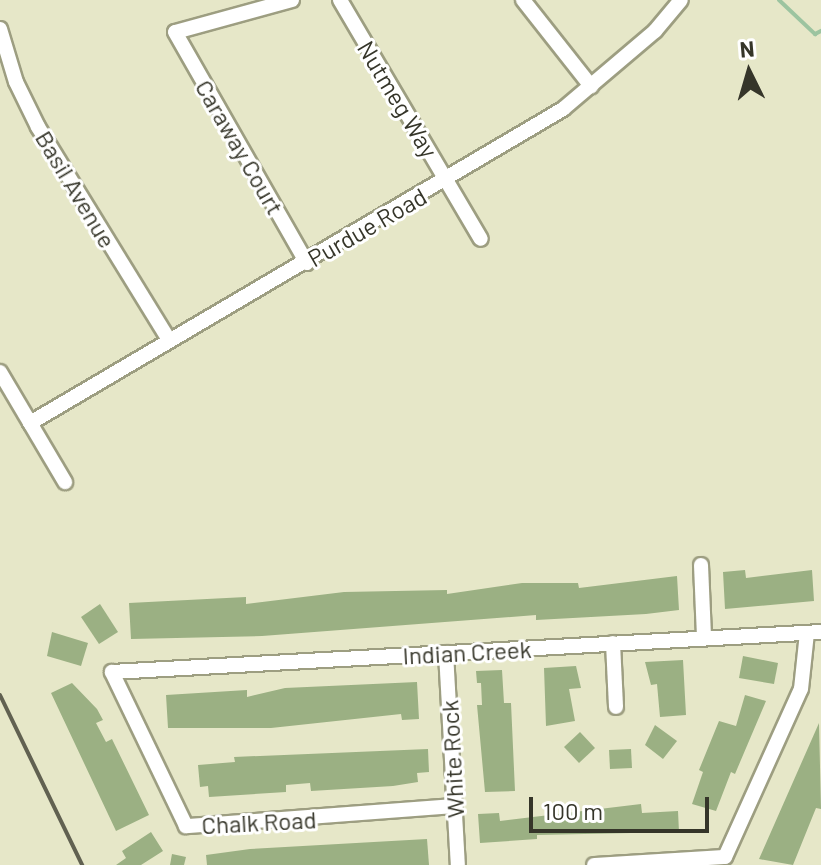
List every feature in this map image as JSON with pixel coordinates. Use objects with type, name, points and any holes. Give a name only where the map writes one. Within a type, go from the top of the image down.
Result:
[{"type":"street","name":"Caraway Court","points":[[292,0],[175,32],[307,263]]},
{"type":"street","name":"Nutmeg Way","points":[[340,0],[481,239]]},
{"type":"street","points":[[523,0],[591,86]]},
{"type":"street","name":"Purdue Road","points":[[30,423],[447,181],[591,86],[655,31],[681,0]]},
{"type":"street","name":"Basil Avenue","points":[[0,29],[16,82],[38,127],[169,340]]},
{"type":"street","points":[[0,372],[65,482]]},
{"type":"street","points":[[701,565],[704,638]]},
{"type":"street","points":[[594,865],[725,857],[801,689],[814,632]]},
{"type":"street","name":"Indian Creek","points":[[112,672],[814,632]]},
{"type":"street","points":[[613,643],[616,707]]},
{"type":"street","name":"White Rock","points":[[446,653],[458,865]]},
{"type":"street","name":"Chalk Road","points":[[112,672],[186,826],[454,806]]},
{"type":"building","points":[[745,570],[746,578],[812,570],[814,601],[725,609],[723,572]]},
{"type":"building","points":[[677,576],[679,610],[646,614],[536,620],[536,615],[262,636],[131,639],[129,603],[246,597],[246,604],[344,592],[447,590],[447,594],[522,583],[578,583],[579,588]]},
{"type":"building","points":[[100,604],[118,632],[99,644],[81,617]]},
{"type":"building","points":[[52,632],[88,643],[81,666],[47,656]]},
{"type":"building","points":[[743,656],[778,663],[774,684],[739,678]]},
{"type":"building","points":[[683,660],[686,715],[660,717],[657,684],[651,685],[645,662]]},
{"type":"building","points":[[576,666],[581,688],[569,689],[575,721],[546,726],[544,668]]},
{"type":"building","points":[[502,670],[504,703],[511,703],[515,791],[485,792],[477,705],[482,705],[481,683],[477,683],[476,671]]},
{"type":"building","points":[[417,682],[419,719],[402,720],[401,714],[271,728],[168,728],[166,695],[247,690],[247,697],[285,688]]},
{"type":"building","points":[[72,683],[97,709],[103,720],[96,723],[106,742],[112,739],[149,815],[116,831],[51,693]]},
{"type":"building","points":[[745,695],[766,701],[735,774],[731,772],[716,811],[692,804],[703,772],[699,770],[719,721],[736,726]]},
{"type":"building","points":[[819,723],[821,809],[816,808],[793,865],[759,859]]},
{"type":"building","points":[[655,725],[677,741],[663,759],[645,745]]},
{"type":"building","points":[[580,732],[595,748],[579,763],[564,747]]},
{"type":"building","points":[[428,749],[429,772],[417,773],[418,782],[311,791],[310,783],[286,785],[286,792],[209,797],[208,786],[200,787],[198,765],[235,762],[234,757]]},
{"type":"building","points":[[631,749],[632,768],[610,769],[609,750]]},
{"type":"building","points":[[641,804],[642,813],[678,811],[679,832],[537,835],[537,839],[480,843],[478,814],[499,813],[500,821]]},
{"type":"building","points":[[151,832],[163,851],[141,865],[116,865],[126,858],[122,851]]},
{"type":"building","points":[[427,839],[429,865],[207,865],[206,855],[250,849]]},
{"type":"building","points":[[172,854],[186,857],[184,865],[170,865]]},
{"type":"waterway","points":[[779,0],[815,34],[821,31]]},
{"type":"railway","points":[[0,695],[82,865]]}]
